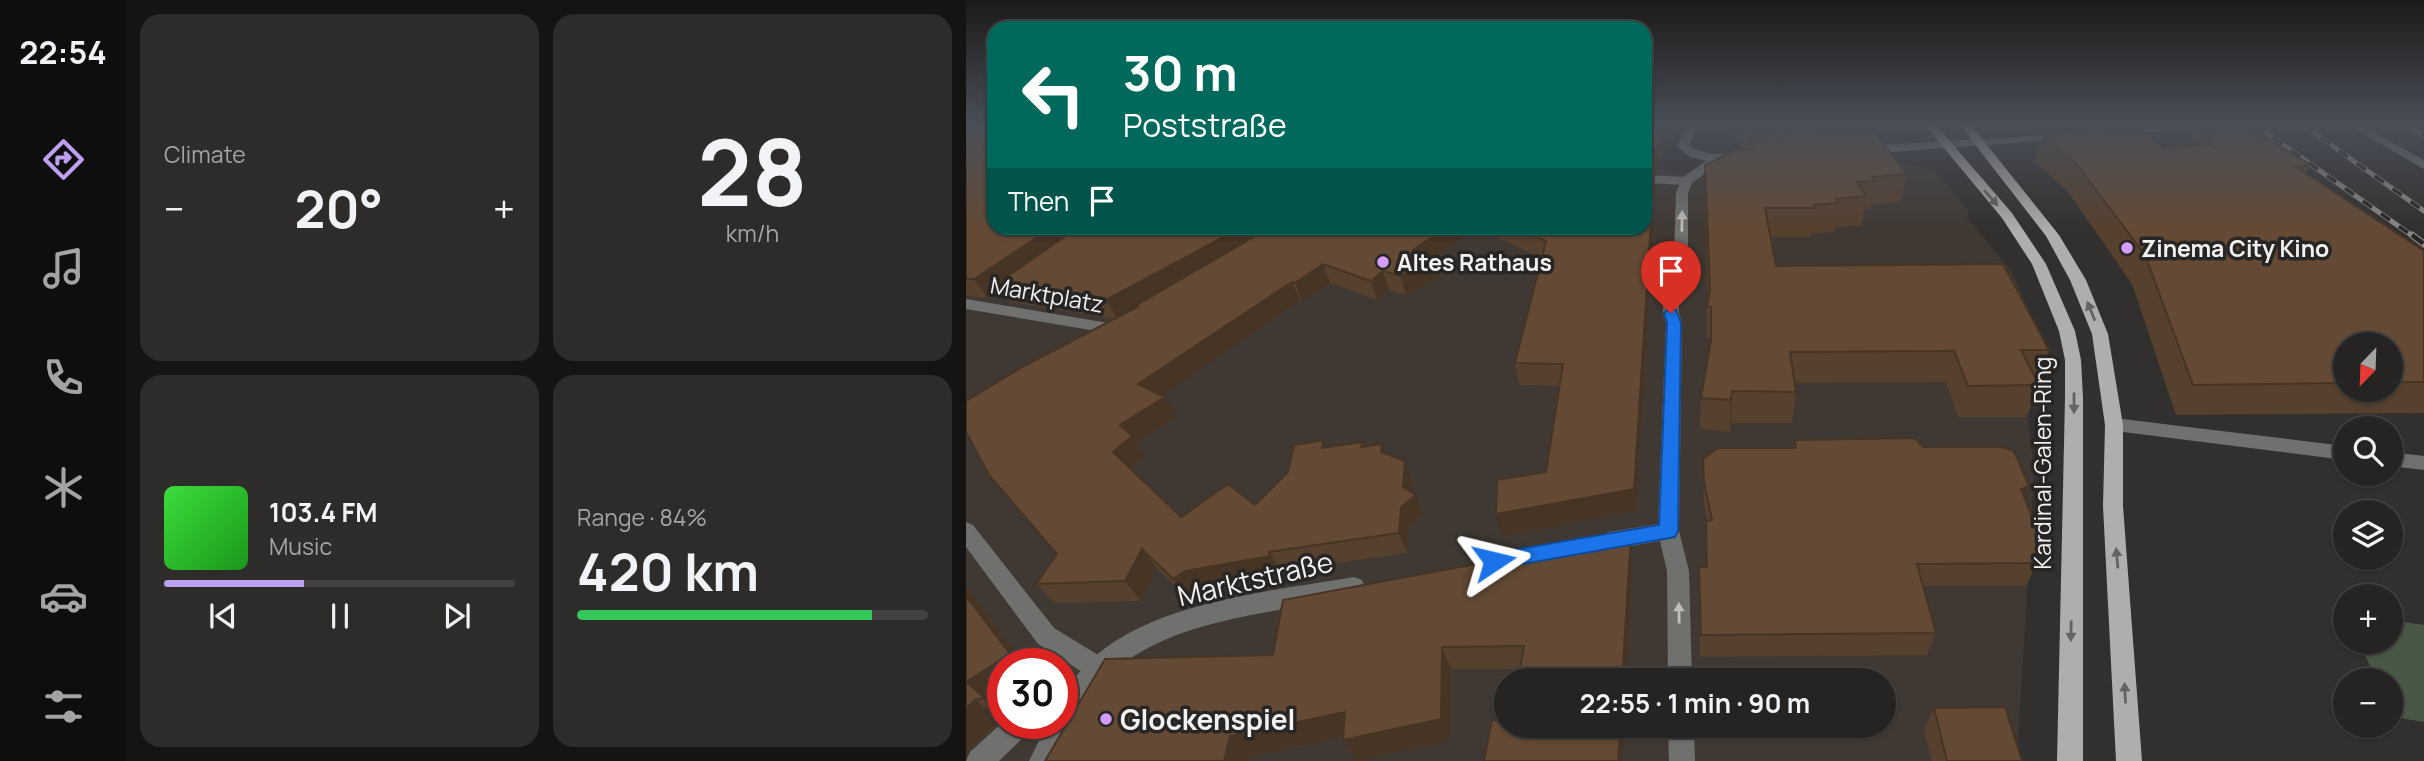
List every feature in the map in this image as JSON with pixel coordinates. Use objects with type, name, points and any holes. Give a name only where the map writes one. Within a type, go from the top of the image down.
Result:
[{"type":"main road","name":"Kardinal-Galen-Ring","points":[[1961,161],[2025,240],[2039,264],[2067,331],[2073,360],[2070,761]]},
{"type":"main road","points":[[1995,161],[2052,235],[2078,280],[2100,334],[2114,425],[2113,506],[2129,761]]},
{"type":"street","points":[[1681,668],[1678,571],[1668,531],[1674,323],[1671,313],[1671,273],[1681,256],[1682,193],[1686,181],[1714,161]]},
{"type":"street","points":[[1652,179],[1686,181]]},
{"type":"street","points":[[990,307],[1012,291]]},
{"type":"street","name":"Marktplatz","points":[[966,304],[1125,326],[1096,343]]},
{"type":"street","points":[[2114,425],[2333,452]]},
{"type":"street","points":[[2403,460],[2424,463]]},
{"type":"street","points":[[966,531],[1046,636],[1099,669]]},
{"type":"street","points":[[1588,545],[1668,531]]},
{"type":"street","name":"Marktstraße","points":[[1078,694],[1099,669],[1143,640],[1206,615],[1378,582]]},
{"type":"street","points":[[1681,738],[1682,761]]},
{"type":"street","points":[[979,761],[1003,739]]},
{"type":"street","name":"Marktstraße","points":[[1042,761],[1053,739]]},
{"type":"shaded area","points":[[966,161],[976,161],[987,202],[987,235],[1652,235],[1652,167],[1704,177],[1728,178],[1904,164],[1934,171],[1968,209],[1967,217],[2011,271],[2027,307],[2037,357],[2038,381],[2028,417],[2034,473],[2017,761],[966,761]]},
{"type":"green space","points":[[2403,622],[2424,625],[2424,722],[2403,718],[2403,668],[2371,668],[2365,654],[2403,654]]},
{"type":"building","points":[[966,161],[987,161],[987,235],[1040,235],[974,279],[966,279]]},
{"type":"building","points":[[1714,161],[1896,161],[1907,174],[1872,177],[1875,181],[1857,182],[1866,196],[1836,199],[1838,203],[1814,205],[1814,208],[1765,208],[1776,266],[2003,264],[2049,350],[2021,350],[2039,385],[1968,386],[1954,351],[1790,352],[1796,392],[1732,391],[1731,400],[1701,398],[1711,340],[1711,307],[1707,307],[1710,290],[1705,165]]},
{"type":"building","points":[[2072,161],[2303,161],[2311,165],[2296,167],[2424,251],[2424,382],[2403,382],[2403,332],[2333,332],[2333,383],[2193,385],[2145,255]]},
{"type":"building","points":[[1652,176],[1654,176],[1652,207]]},
{"type":"building","points":[[1067,235],[1227,235],[1106,300],[998,283]]},
{"type":"building","points":[[1257,235],[1436,235],[1413,250],[1436,258],[1401,276],[1383,271],[1371,281],[1323,264],[1138,384],[1165,397],[1120,425],[1132,436],[1113,452],[1181,517],[1228,484],[1255,505],[1288,472],[1294,445],[1324,440],[1322,448],[1362,442],[1361,447],[1382,444],[1381,452],[1405,461],[1403,487],[1416,495],[1401,507],[1399,533],[1269,552],[1270,556],[1185,571],[1173,579],[1142,549],[1125,581],[1036,584],[1057,554],[989,475],[966,432],[966,401],[1024,366],[1139,306],[1135,306]]},
{"type":"building","points":[[1532,235],[1650,235],[1634,489],[1496,514],[1497,480],[1546,472],[1563,364],[1515,363],[1546,241]]},
{"type":"building","points":[[1915,438],[1923,447],[2001,447],[2014,451],[2029,486],[2021,489],[2039,534],[2037,563],[1917,564],[1936,633],[1701,635],[1699,567],[1707,567],[1706,521],[1712,520],[1704,482],[1703,459],[1718,448],[1796,448],[1795,440]]},
{"type":"building","points":[[1631,535],[1623,668],[1520,668],[1524,646],[1442,647],[1441,719],[1343,740],[1345,712],[1230,736],[1224,761],[1045,761],[1058,739],[1078,739],[1078,705],[1105,659],[1273,655],[1283,600]]},
{"type":"building","points":[[966,596],[1005,648],[987,648],[987,669],[966,682]]},
{"type":"building","points":[[966,682],[985,698],[975,700],[966,708]]},
{"type":"building","points":[[2005,707],[2022,761],[1947,761],[1934,708]]},
{"type":"building","points":[[1492,720],[1494,738],[1619,738],[1618,761],[1484,761]]},
{"type":"railway","points":[[2305,161],[2414,237]]},
{"type":"railway","points":[[2353,161],[2424,211]]},
{"type":"railway","points":[[2412,235],[2424,244]]},
{"type":"place","name":"Zinema City Kino","points":[[2127,248]]},
{"type":"place","name":"Altes Rathaus","points":[[1383,262]]},
{"type":"place","name":"Glockenspiel","points":[[1106,719]]},
{"type":"route","points":[[1494,561],[1668,531],[1674,323],[1671,313]]}]
